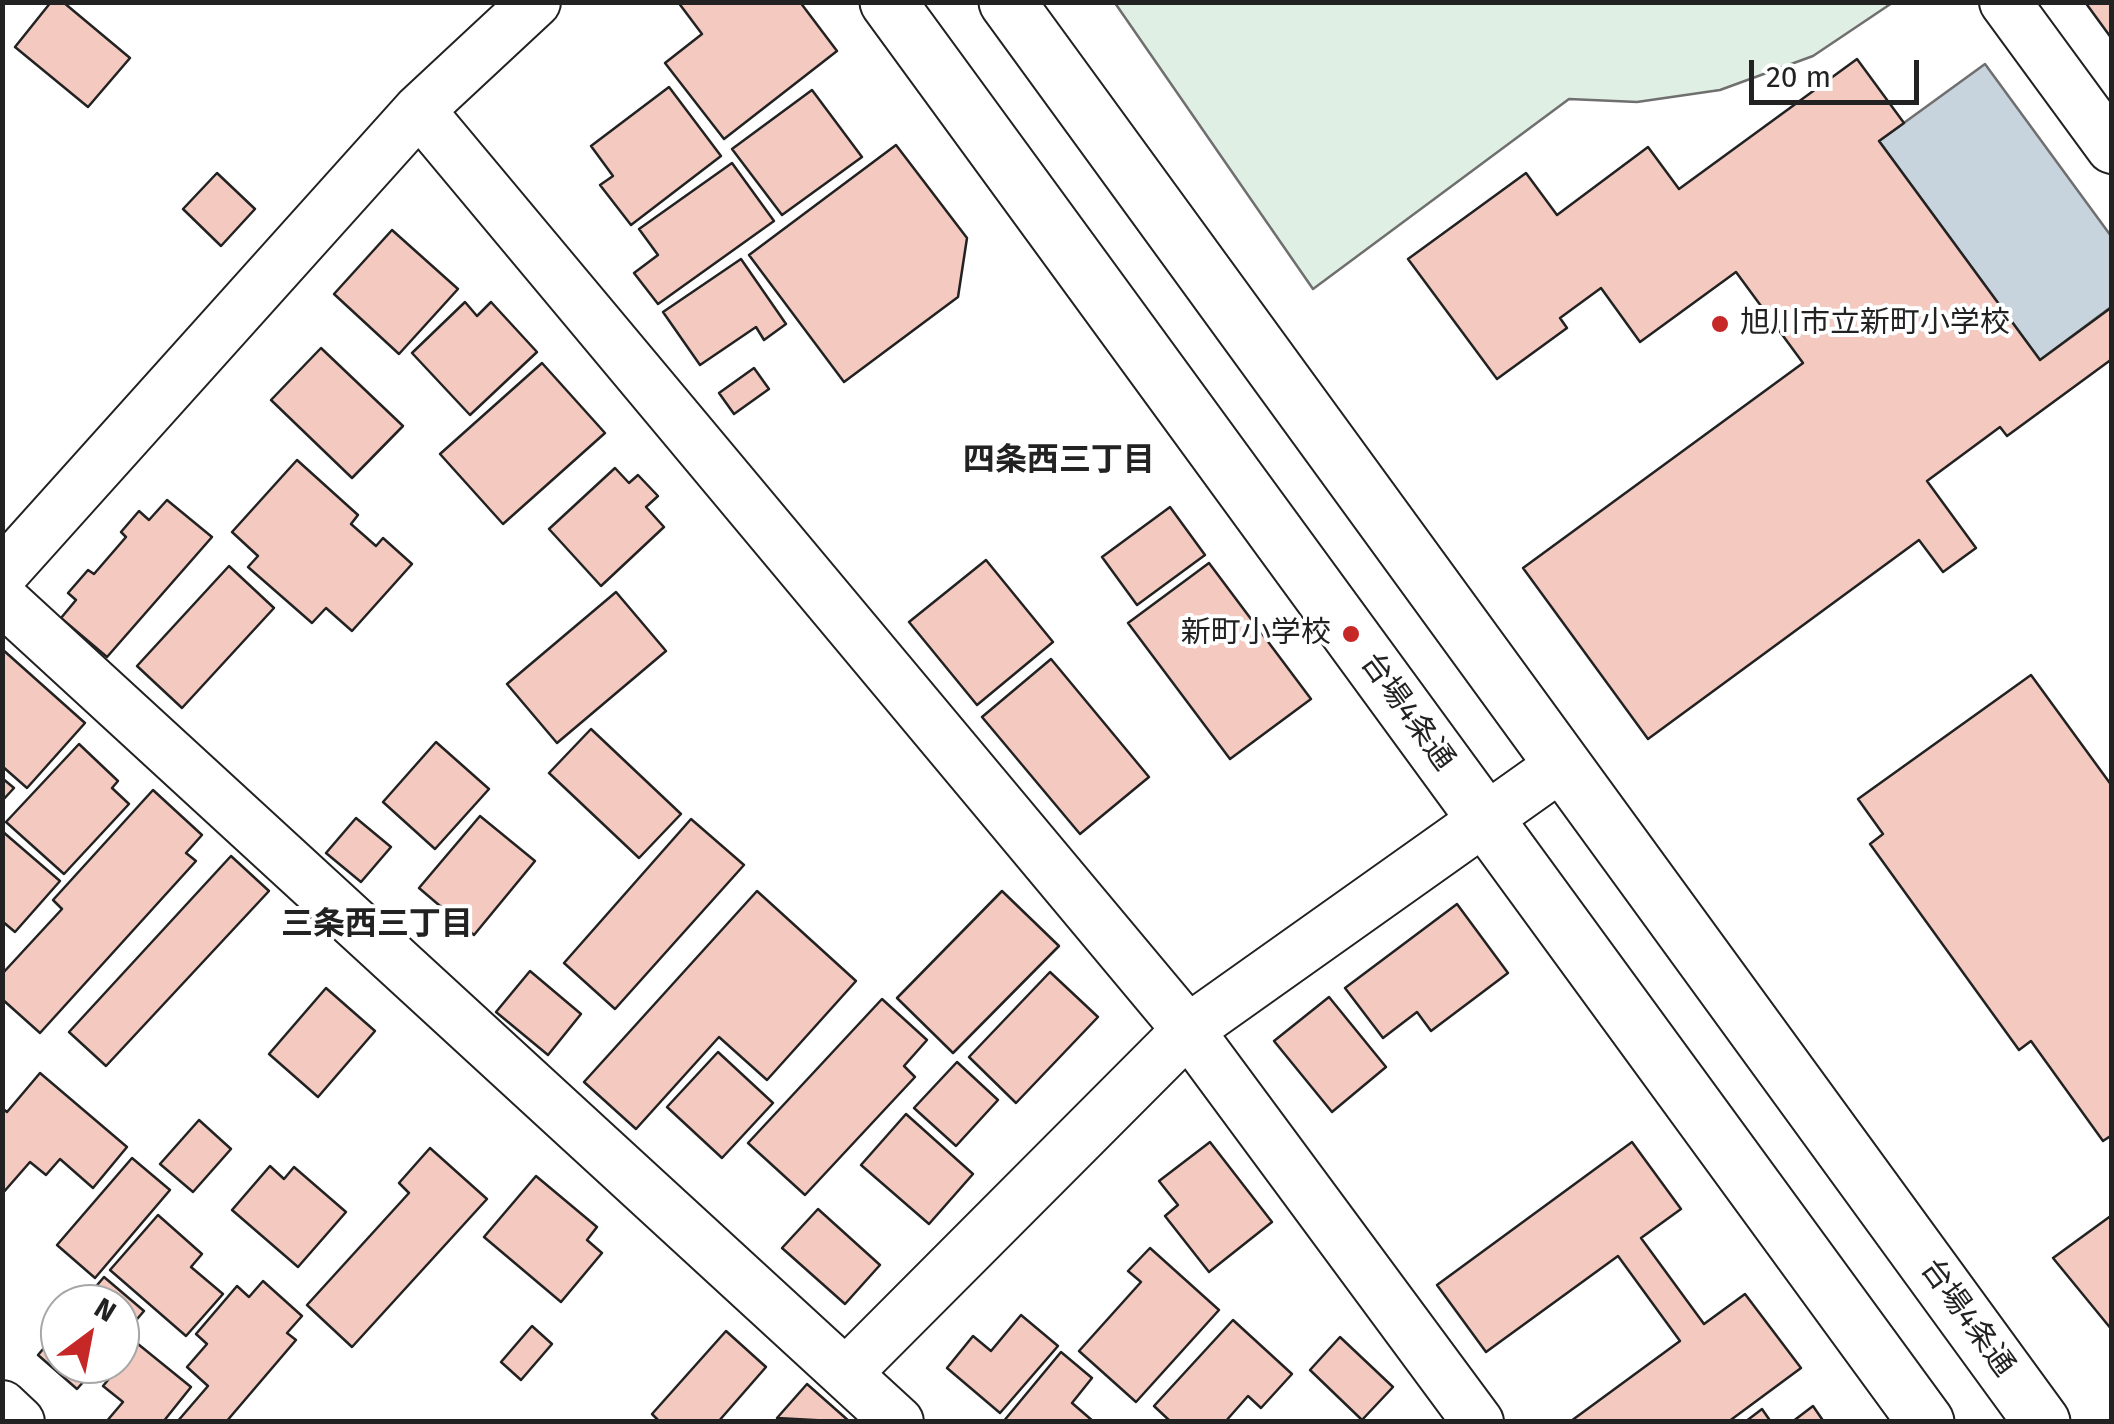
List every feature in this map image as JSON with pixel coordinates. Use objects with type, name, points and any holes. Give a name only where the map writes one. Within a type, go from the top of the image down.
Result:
[{"type":"highway","name":"台場4条通","points":[[888,2],[1926,1422]]},
{"type":"highway","name":"台場4条通","points":[[1007,2],[2042,1422]]},
{"type":"street","points":[[2,574],[419,110],[535,2]]},
{"type":"street","points":[[2005,2],[2112,148]]},
{"type":"street","points":[[419,110],[1188,1030],[1478,1422]]},
{"type":"street","points":[[2,599],[898,1422]]},
{"type":"street","points":[[846,1373],[1188,1030],[1563,764]]},
{"type":"street","points":[[2,1406],[18,1422]]},
{"type":"green space","points":[[1115,3],[1892,3],[1813,56],[1720,90],[1637,102],[1569,99],[1313,289]]},
{"type":"shaded area","points":[[1985,64],[2111,236],[2111,307],[2040,360],[1879,141]]},
{"type":"building","points":[[51,2],[63,2],[130,58],[88,107],[15,47]]},
{"type":"building","points":[[678,2],[800,2],[837,51],[724,139],[665,63],[702,34]]},
{"type":"building","points":[[2085,2],[2112,2],[2112,39]]},
{"type":"building","points":[[1857,59],[1904,123],[1879,141],[2040,360],[2112,307],[2112,359],[2007,436],[2000,427],[1927,481],[1976,548],[1943,572],[1919,540],[1648,739],[1523,568],[1803,363],[1736,272],[1640,342],[1601,288],[1560,318],[1567,328],[1497,379],[1408,259],[1526,173],[1557,215],[1648,147],[1679,189]]},
{"type":"building","points":[[669,87],[721,156],[631,225],[600,185],[613,176],[591,146]]},
{"type":"building","points":[[812,90],[862,157],[782,215],[732,149]]},
{"type":"building","points":[[896,145],[967,238],[958,297],[844,382],[749,255]]},
{"type":"building","points":[[732,163],[774,221],[658,304],[634,273],[658,255],[639,229]]},
{"type":"building","points":[[217,173],[255,209],[221,246],[183,209]]},
{"type":"building","points":[[392,230],[458,289],[399,354],[334,294]]},
{"type":"building","points":[[741,259],[786,324],[764,340],[756,327],[700,365],[663,312]]},
{"type":"building","points":[[465,302],[477,316],[491,302],[537,352],[470,415],[412,353]]},
{"type":"building","points":[[321,348],[403,426],[352,478],[271,400]]},
{"type":"building","points":[[542,363],[605,433],[503,524],[440,454]]},
{"type":"building","points":[[754,368],[769,389],[734,414],[719,393]]},
{"type":"building","points":[[297,460],[358,515],[351,524],[376,546],[383,538],[412,564],[352,631],[326,608],[312,623],[248,567],[258,556],[232,532]]},
{"type":"building","points":[[615,468],[629,483],[638,475],[658,496],[646,507],[664,527],[601,586],[549,529]]},
{"type":"building","points":[[167,500],[212,537],[107,657],[61,618],[76,600],[68,593],[88,570],[94,574],[126,537],[121,532],[139,511],[149,520]]},
{"type":"building","points":[[1170,507],[1205,555],[1137,605],[1102,557]]},
{"type":"building","points":[[986,560],[1053,642],[977,705],[909,622]]},
{"type":"building","points":[[1209,563],[1311,699],[1230,759],[1128,623]]},
{"type":"building","points":[[229,566],[274,608],[182,708],[137,666]]},
{"type":"building","points":[[616,592],[666,651],[557,743],[507,684]]},
{"type":"building","points":[[2,649],[85,723],[27,788],[2,766]]},
{"type":"building","points":[[1051,659],[1149,777],[1080,834],[982,717]]},
{"type":"building","points":[[2031,675],[2112,786],[2112,1135],[2103,1141],[2031,1041],[2019,1050],[1870,844],[1883,834],[1858,799]]},
{"type":"building","points":[[591,729],[681,814],[639,858],[549,773]]},
{"type":"building","points":[[436,742],[489,789],[435,849],[383,802]]},
{"type":"building","points":[[79,744],[118,781],[112,788],[129,804],[64,874],[6,822]]},
{"type":"building","points":[[2,778],[14,788],[2,801]]},
{"type":"building","points":[[153,790],[202,835],[186,853],[196,861],[40,1033],[2,999],[2,974],[62,909],[53,900]]},
{"type":"building","points":[[480,816],[535,861],[474,935],[419,888]]},
{"type":"building","points":[[356,818],[391,847],[361,882],[326,853]]},
{"type":"building","points":[[691,819],[744,865],[615,1009],[564,963]]},
{"type":"building","points":[[2,831],[60,881],[15,932],[2,921]]},
{"type":"building","points":[[231,856],[269,891],[106,1066],[69,1032]]},
{"type":"building","points":[[757,891],[856,981],[767,1080],[719,1037],[636,1129],[584,1082]]},
{"type":"building","points":[[1002,891],[1059,946],[953,1053],[897,998]]},
{"type":"building","points":[[1457,904],[1508,973],[1431,1031],[1417,1012],[1383,1038],[1345,988]]},
{"type":"building","points":[[530,971],[581,1014],[548,1055],[496,1012]]},
{"type":"building","points":[[1050,972],[1098,1017],[1016,1103],[969,1057]]},
{"type":"building","points":[[326,988],[375,1031],[318,1097],[269,1054]]},
{"type":"building","points":[[1329,997],[1386,1067],[1332,1112],[1274,1041]]},
{"type":"building","points":[[882,999],[927,1040],[904,1066],[915,1077],[805,1195],[748,1143]]},
{"type":"building","points":[[718,1052],[773,1103],[722,1158],[667,1107]]},
{"type":"building","points":[[957,1062],[998,1100],[956,1146],[914,1108]]},
{"type":"building","points":[[40,1073],[127,1147],[93,1188],[60,1159],[46,1175],[30,1162],[2,1194],[2,1108],[7,1112]]},
{"type":"building","points":[[906,1114],[973,1174],[929,1224],[861,1165]]},
{"type":"building","points":[[199,1120],[231,1149],[193,1192],[160,1164]]},
{"type":"building","points":[[1210,1142],[1272,1222],[1209,1272],[1165,1216],[1178,1205],[1159,1181]]},
{"type":"building","points":[[1632,1142],[1681,1209],[1641,1238],[1704,1324],[1745,1294],[1801,1368],[1728,1422],[1571,1421],[1680,1341],[1618,1256],[1486,1352],[1437,1285]]},
{"type":"building","points":[[430,1148],[487,1199],[352,1347],[307,1305],[409,1193],[399,1183]]},
{"type":"building","points":[[132,1158],[170,1190],[95,1278],[57,1245]]},
{"type":"building","points":[[270,1166],[284,1179],[294,1167],[346,1212],[298,1267],[232,1210]]},
{"type":"building","points":[[536,1176],[597,1227],[587,1240],[602,1253],[561,1302],[484,1237]]},
{"type":"building","points":[[818,1209],[880,1265],[845,1304],[782,1248]]},
{"type":"building","points":[[158,1215],[202,1254],[191,1267],[223,1294],[186,1336],[140,1296],[140,1284],[126,1284],[110,1270]]},
{"type":"building","points":[[2112,1215],[2112,1330],[2053,1258]]},
{"type":"building","points":[[1150,1248],[1219,1310],[1136,1402],[1079,1351],[1141,1282],[1128,1271]]},
{"type":"building","points":[[263,1281],[302,1316],[287,1333],[296,1340],[226,1422],[177,1422],[208,1386],[187,1367],[207,1344],[196,1334],[237,1286],[249,1297]]},
{"type":"building","points":[[1021,1315],[1058,1346],[1000,1413],[947,1368],[973,1336],[991,1351]]},
{"type":"building","points":[[1233,1320],[1292,1374],[1261,1408],[1248,1396],[1225,1422],[1171,1422],[1154,1406]]},
{"type":"building","points":[[532,1326],[552,1344],[521,1380],[501,1362]]},
{"type":"building","points":[[726,1331],[766,1367],[718,1422],[660,1422],[652,1414]]},
{"type":"building","points":[[1340,1337],[1393,1387],[1362,1420],[1310,1370]]},
{"type":"building","points":[[140,1346],[191,1387],[163,1422],[106,1422],[123,1402],[103,1386],[140,1384]]},
{"type":"building","points":[[1061,1352],[1092,1378],[1072,1403],[1094,1422],[1003,1422]]},
{"type":"building","points":[[807,1384],[850,1422],[777,1418]]},
{"type":"building","points":[[1813,1406],[1824,1422],[1792,1422]]},
{"type":"building","points":[[1762,1409],[1771,1422],[1745,1422]]},
{"type":"place","name":"旭川市立新町小学校","points":[[1720,324]]},
{"type":"place","name":"新町小学校","points":[[1351,634]]},
{"type":"district","name":"四条西三丁目","points":[[1059,461]]},
{"type":"district","name":"三条西三丁目","points":[[377,925]]}]
